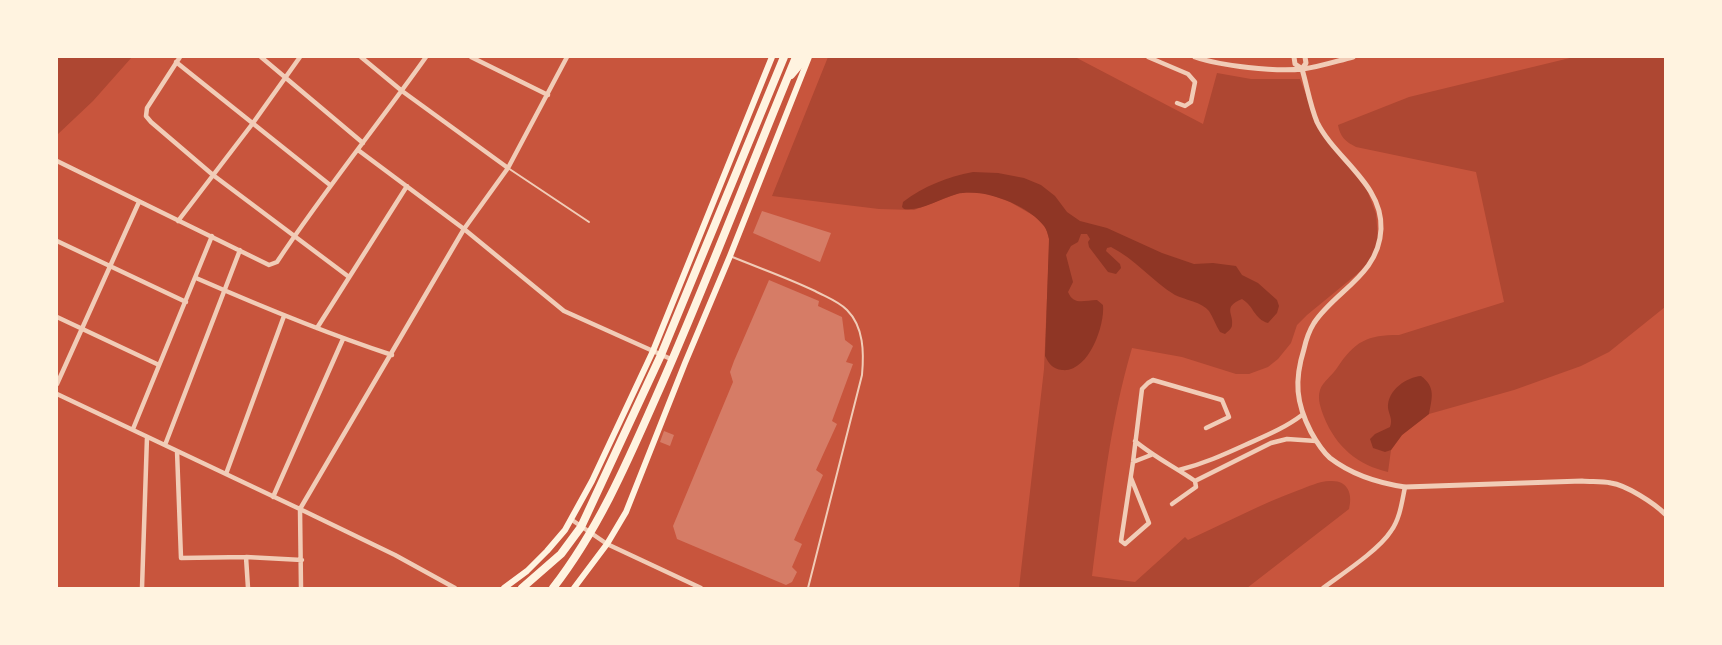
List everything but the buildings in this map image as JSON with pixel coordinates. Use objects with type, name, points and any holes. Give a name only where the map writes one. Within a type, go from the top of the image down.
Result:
[{"type":"highway","points":[[522,588],[561,554],[581,526],[662,355],[784,57]]},
{"type":"highway","points":[[554,588],[584,546],[608,504],[673,360],[796,57]]},
{"type":"highway","points":[[786,80],[807,57]]},
{"type":"main road","points":[[504,588],[547,551],[572,520],[592,481],[653,351],[772,57]]},
{"type":"main road","points":[[574,588],[607,544],[626,512],[730,256],[807,57]]},
{"type":"street","points":[[180,57],[147,108],[146,116],[213,175],[349,277]]},
{"type":"street","points":[[261,57],[363,143]]},
{"type":"street","points":[[178,220],[253,123],[300,57]]},
{"type":"street","points":[[361,57],[402,91],[508,168]]},
{"type":"street","points":[[58,161],[269,265],[277,262],[330,185],[426,57]]},
{"type":"street","points":[[471,57],[548,95]]},
{"type":"street","points":[[301,588],[300,509],[464,229],[508,168],[567,57]]},
{"type":"street","points":[[1148,57],[1188,74],[1196,82],[1191,102],[1185,105],[1177,104]]},
{"type":"street","points":[[1195,57],[1245,67],[1302,69],[1353,57]]},
{"type":"street","points":[[1294,57],[1295,64],[1302,69],[1317,122],[1372,194],[1379,212],[1381,229],[1372,262],[1363,274],[1322,313],[1313,325],[1300,358],[1297,383],[1302,415],[1327,456],[1364,477],[1405,487],[1582,481],[1611,483],[1640,496],[1665,514]]},
{"type":"street","points":[[1302,69],[1306,63],[1305,57]]},
{"type":"street","points":[[176,63],[330,185]]},
{"type":"street","points":[[358,150],[464,229],[564,311],[673,360]]},
{"type":"street","points":[[317,328],[407,186]]},
{"type":"street","points":[[57,384],[139,202]]},
{"type":"street","points":[[133,429],[212,236]]},
{"type":"street","points":[[57,242],[186,302]]},
{"type":"street","points":[[165,445],[240,250]]},
{"type":"street","points":[[196,278],[284,316],[392,355]]},
{"type":"street","points":[[226,474],[284,316]]},
{"type":"street","points":[[57,317],[159,365]]},
{"type":"street","points":[[273,496],[343,339]]},
{"type":"street","points":[[1131,478],[1149,523],[1125,544],[1121,541],[1142,389],[1148,383],[1153,380],[1222,400],[1229,417],[1206,428]]},
{"type":"street","points":[[57,394],[395,555],[454,588]]},
{"type":"street","points":[[1179,470],[1201,465],[1282,428],[1302,415]]},
{"type":"street","points":[[1282,428],[1287,439]]},
{"type":"street","points":[[142,588],[147,436]]},
{"type":"street","points":[[1195,481],[1271,443],[1287,439],[1316,441]]},
{"type":"street","points":[[1135,441],[1151,455],[1195,481],[1196,487],[1172,504]]},
{"type":"street","points":[[177,451],[181,558],[246,557],[302,560]]},
{"type":"street","points":[[1133,462],[1151,455]]},
{"type":"street","points":[[1201,465],[1205,476]]},
{"type":"street","points":[[1323,588],[1382,542],[1392,531],[1405,487]]},
{"type":"street","points":[[572,520],[607,544],[701,588]]},
{"type":"street","points":[[246,557],[248,588]]},
{"type":"lane","points":[[508,168],[589,222]]},
{"type":"lane","points":[[730,256],[838,302],[857,324],[860,334],[864,358],[862,375],[808,588]]},
{"type":"shaded area","points":[[57,57],[132,57],[93,101],[57,135]]},
{"type":"shaded area","points":[[828,57],[1075,57],[1203,124],[1217,73],[1251,79],[1300,79],[1319,128],[1367,190],[1376,214],[1378,239],[1372,259],[1297,325],[1291,343],[1268,367],[1249,374],[1236,374],[1182,357],[1132,348],[1112,432],[1092,576],[1135,582],[1185,537],[1188,540],[1271,501],[1322,482],[1336,481],[1345,485],[1350,498],[1349,509],[1247,588],[1019,588],[1044,369],[1049,249],[1046,228],[1036,217],[1010,202],[986,193],[959,193],[914,210],[879,209],[772,196]]},
{"type":"shaded area","points":[[1574,57],[1665,57],[1665,307],[1609,352],[1581,366],[1514,390],[1429,414],[1402,435],[1391,450],[1388,472],[1367,465],[1349,453],[1335,437],[1320,404],[1321,387],[1350,351],[1370,338],[1399,335],[1504,302],[1476,172],[1356,147],[1344,139],[1338,125],[1409,97]]},
{"type":"shaded area","points":[[973,172],[998,173],[1024,178],[1041,185],[1055,196],[1067,212],[1080,221],[1107,228],[1162,253],[1194,264],[1213,263],[1236,266],[1242,275],[1258,283],[1277,300],[1279,306],[1277,313],[1268,323],[1263,321],[1242,299],[1232,305],[1231,328],[1225,334],[1220,332],[1206,308],[1175,295],[1111,247],[1106,251],[1120,264],[1121,268],[1116,274],[1108,272],[1089,247],[1090,239],[1087,234],[1081,234],[1078,242],[1071,246],[1066,255],[1073,282],[1068,292],[1076,301],[1097,300],[1103,305],[1103,314],[1098,336],[1087,356],[1071,369],[1056,369],[1045,356],[1049,239],[1045,228],[1037,218],[1016,205],[979,193],[957,194],[918,208],[904,209],[902,207],[903,202],[928,187],[945,179]]},
{"type":"shaded area","points":[[1421,376],[1431,389],[1429,414],[1402,435],[1391,450],[1385,452],[1373,448],[1370,439],[1390,427],[1388,408],[1394,390],[1404,382]]}]
